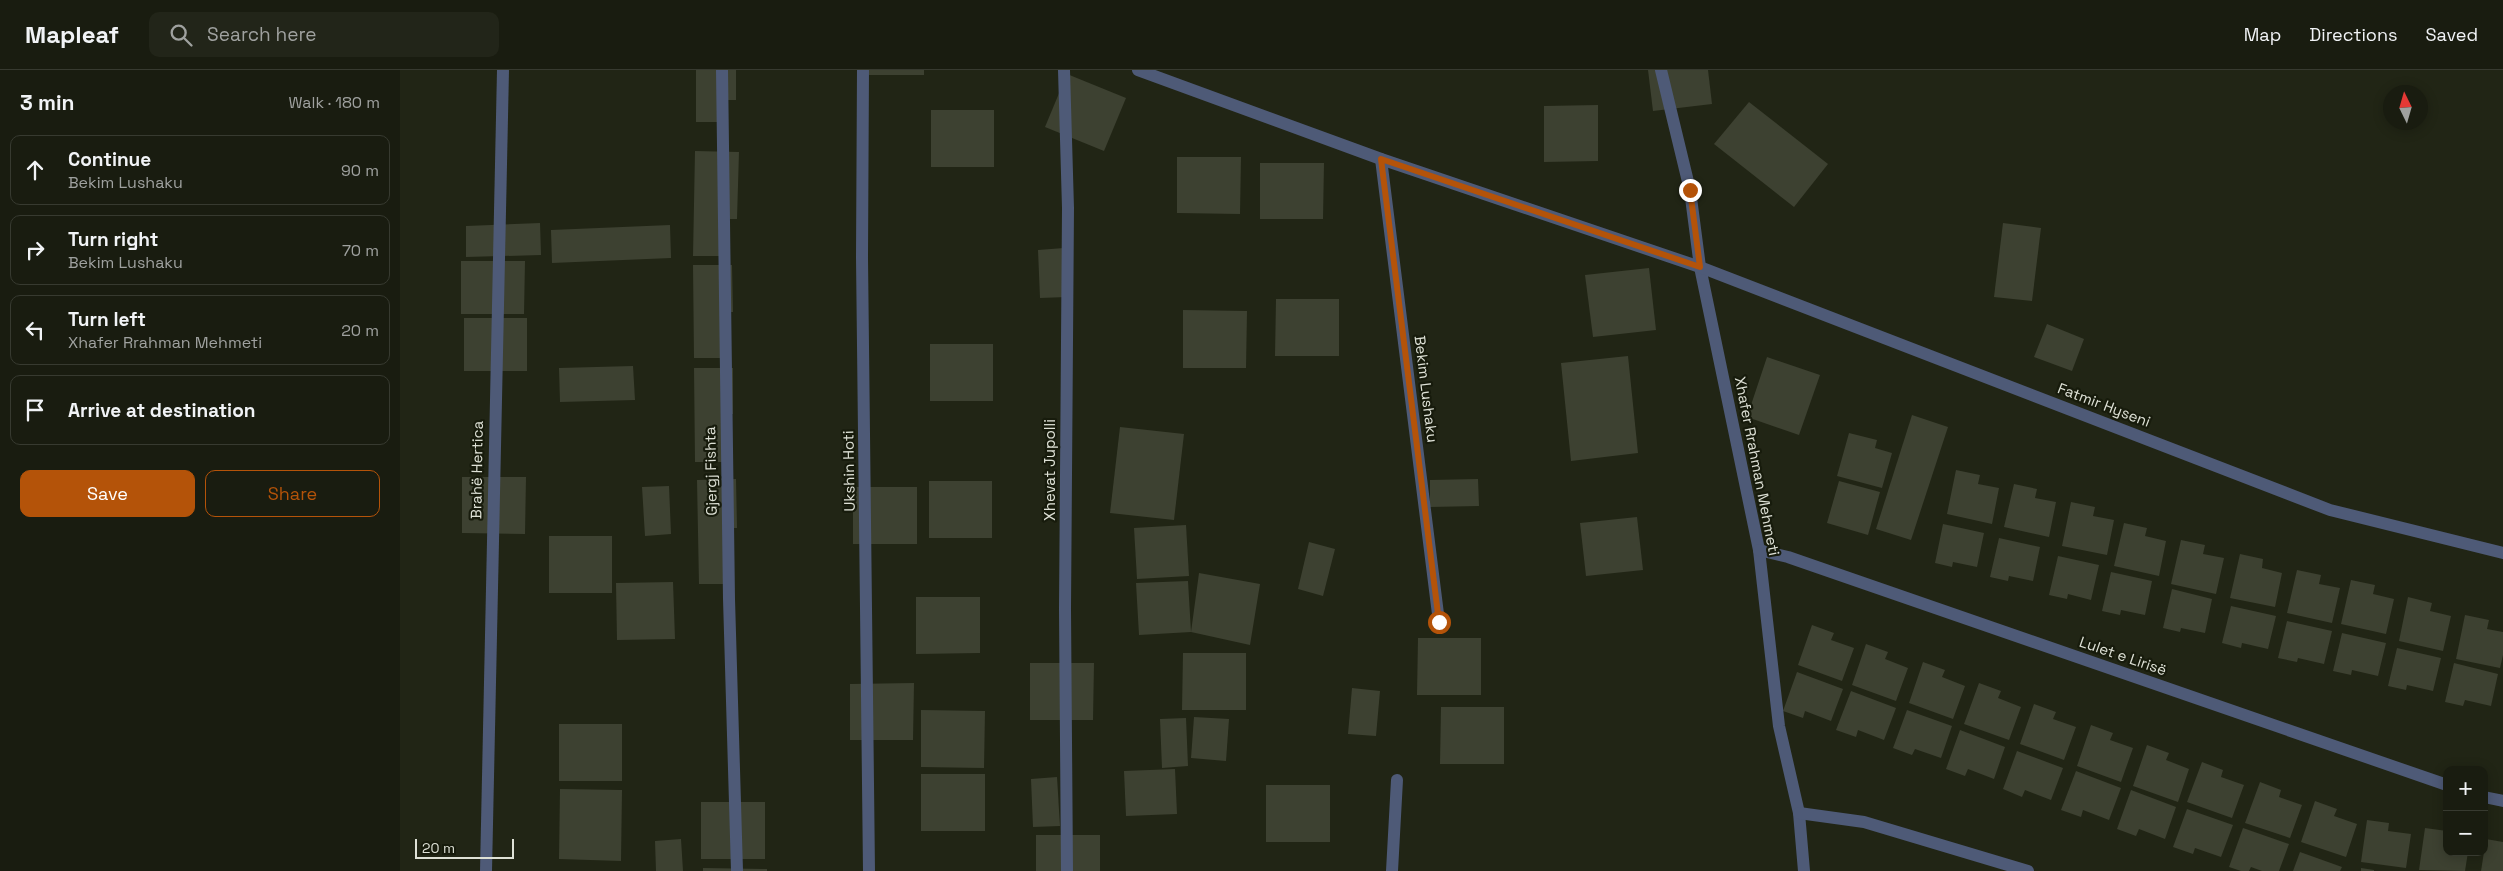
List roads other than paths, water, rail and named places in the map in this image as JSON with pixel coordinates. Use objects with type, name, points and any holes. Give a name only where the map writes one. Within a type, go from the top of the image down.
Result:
[{"type":"street","name":"Brahë Hertica","points":[[486,871],[502,70]]},
{"type":"street","name":"Gjergj Fishta","points":[[722,70],[729,599],[736,871]]},
{"type":"street","name":"Ukshin Hoti","points":[[863,70],[862,258],[869,871]]},
{"type":"street","name":"Xhevat Jupolli","points":[[1064,70],[1068,208],[1065,599],[1067,871]]},
{"type":"street","points":[[1138,70],[1381,159],[1700,267]]},
{"type":"street","name":"Xhafer Rrahman Mehmeti","points":[[1661,70],[1690,190],[1700,267],[1759,550],[1779,726],[1799,813],[1804,871]]},
{"type":"street","name":"Bekim Lushaku","points":[[1381,159],[1439,622]]},
{"type":"street","name":"Fatmir Hyseni","points":[[1700,267],[2330,510],[2503,553]]},
{"type":"street","name":"Lulet e Lirisë","points":[[1759,550],[1788,557],[2443,784]]},
{"type":"street","points":[[1392,871],[1397,780]]},
{"type":"street","points":[[2488,798],[2503,801]]},
{"type":"street","points":[[1799,813],[1864,822],[2028,871]]}]
